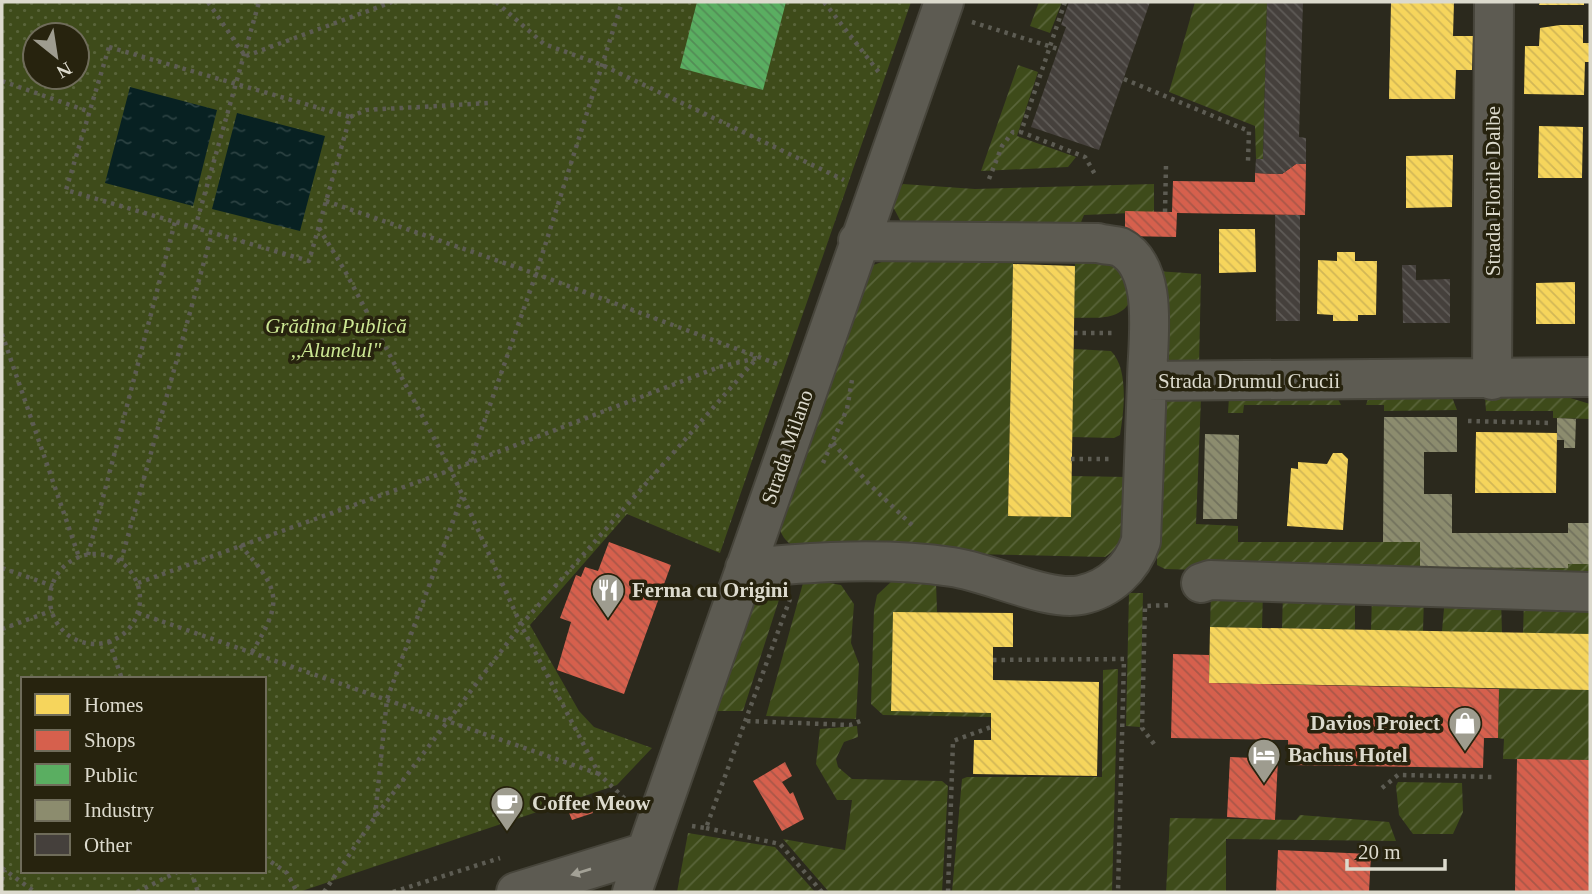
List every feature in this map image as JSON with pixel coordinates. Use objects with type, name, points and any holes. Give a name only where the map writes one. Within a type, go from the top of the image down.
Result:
[{"type":"street","name":"Strada Florile Dalbe","points":[[1492,380],[1494,2]]},
{"type":"street","name":"Strada Milano","points":[[632,892],[942,7]]},
{"type":"street","name":"Strada Drumul Crucii","points":[[858,242],[1098,243],[1120,247],[1136,262],[1148,285],[1147,381],[1492,380],[1590,377]]},
{"type":"street","points":[[745,568],[876,561],[954,567],[1057,596],[1080,596],[1123,573],[1135,559],[1141,541],[1147,381]]},
{"type":"street","points":[[1193,594],[1210,580],[1590,592]]},
{"type":"street","points":[[516,892],[646,852]]},
{"type":"path","points":[[208,2],[245,57]]},
{"type":"path","points":[[195,228],[259,2]]},
{"type":"path","points":[[245,57],[392,2]]},
{"type":"path","points":[[496,2],[544,44],[602,65],[846,181]]},
{"type":"path","points":[[470,462],[536,274],[622,2]]},
{"type":"path","points":[[824,2],[884,78]]},
{"type":"path","points":[[1021,132],[1065,2]]},
{"type":"path","points":[[942,7],[1058,49]]},
{"type":"path","points":[[350,117],[309,261],[66,190],[110,47],[350,117],[366,110],[489,103]]},
{"type":"path","points":[[1124,79],[1249,131],[1248,161]]},
{"type":"path","points":[[2,81],[90,112]]},
{"type":"path","points":[[989,179],[1002,146],[1013,132],[1021,132],[1084,157],[1096,176]]},
{"type":"path","points":[[1165,212],[1166,164]]},
{"type":"path","points":[[326,201],[536,274],[782,365]]},
{"type":"path","points":[[88,555],[175,222]]},
{"type":"path","points":[[319,227],[451,470],[521,625],[599,774],[634,809]]},
{"type":"path","points":[[121,561],[212,233]]},
{"type":"path","points":[[1074,333],[1120,333]]},
{"type":"path","points":[[2,334],[79,557]]},
{"type":"path","points":[[138,583],[451,470],[719,367],[758,357]]},
{"type":"path","points":[[324,892],[375,817],[521,625],[758,357]]},
{"type":"path","points":[[800,410],[869,484],[954,567]]},
{"type":"path","points":[[1468,421],[1552,423]]},
{"type":"path","points":[[1071,459],[1113,459]]},
{"type":"path","points":[[375,817],[387,699],[462,496]]},
{"type":"path","points":[[240,545],[267,578],[275,603],[272,617],[252,652]]},
{"type":"path","points":[[88,555],[107,555],[121,561],[138,583],[141,598],[138,613],[127,630],[109,641],[97,643],[75,639],[58,624],[51,611],[53,586],[67,564],[88,555]]},
{"type":"path","points":[[706,828],[795,584],[791,564]]},
{"type":"path","points":[[2,568],[53,586]]},
{"type":"path","points":[[1154,744],[1142,728],[1145,606],[1193,594]]},
{"type":"path","points":[[2,629],[51,611]]},
{"type":"path","points":[[138,613],[599,774]]},
{"type":"path","points":[[109,641],[121,677]]},
{"type":"path","points":[[993,660],[1124,659],[1118,892]]},
{"type":"path","points":[[747,720],[850,725],[863,720]]},
{"type":"path","points":[[948,892],[953,741],[991,727]]},
{"type":"path","points":[[1382,788],[1398,775],[1493,776]]},
{"type":"path","points":[[684,825],[780,844],[822,892]]},
{"type":"path","points":[[266,858],[287,873],[297,892]]},
{"type":"path","points":[[2,880],[3,869]]},
{"type":"path","points":[[3,869],[35,892]]},
{"type":"path","points":[[136,892],[175,873]]},
{"type":"path","points":[[192,873],[198,892]]},
{"type":"green space","name":"Grădina Publică ,,Alunelul\"","points":[[2,2],[911,2],[720,553],[627,514],[530,625],[579,711],[594,727],[652,748],[617,785],[299,892],[2,892]]},
{"type":"green space","points":[[1039,2],[1062,2],[1050,33],[1030,26]]},
{"type":"green space","points":[[1195,2],[1267,2],[1263,159],[1256,159],[1255,126],[1169,92]]},
{"type":"green space","points":[[1018,65],[1038,72],[1017,136],[1076,157],[1068,167],[981,171]]},
{"type":"green space","points":[[903,184],[975,189],[1154,184],[1154,212],[1084,215],[1079,227],[901,222],[890,201]]},
{"type":"green space","points":[[895,257],[1013,259],[1008,516],[1070,517],[1071,476],[1126,477],[1123,532],[1119,542],[1105,557],[815,550],[794,546],[784,537],[780,530],[868,267]]},
{"type":"green space","points":[[1075,260],[1112,265],[1122,270],[1131,300],[1126,307],[1106,317],[1074,318]]},
{"type":"green space","points":[[1156,271],[1201,274],[1199,367],[1168,363],[1161,355]]},
{"type":"green space","points":[[1074,349],[1111,351],[1117,359],[1123,379],[1124,403],[1120,435],[1114,438],[1072,437]]},
{"type":"green space","points":[[1369,396],[1452,397],[1457,410],[1384,411],[1384,405],[1366,405]]},
{"type":"green space","points":[[1229,397],[1337,397],[1341,405],[1244,405],[1243,413],[1228,413]]},
{"type":"green space","points":[[1485,397],[1567,397],[1590,404],[1590,419],[1553,418],[1553,411],[1486,411]]},
{"type":"green space","points":[[1165,398],[1201,398],[1196,524],[1238,526],[1238,542],[1420,542],[1420,567],[1567,568],[1568,564],[1590,564],[1590,582],[1165,569],[1157,565],[1159,402]]},
{"type":"green space","points":[[786,578],[743,711],[715,711],[758,588],[762,582]]},
{"type":"green space","points":[[813,580],[841,585],[854,604],[851,643],[859,664],[856,719],[766,716],[803,583]]},
{"type":"green space","points":[[892,581],[936,581],[937,612],[893,612],[891,711],[991,713],[991,717],[883,715],[871,704],[874,610],[877,595]]},
{"type":"green space","points":[[1211,591],[1263,592],[1262,628],[1210,627]]},
{"type":"green space","points":[[1129,593],[1143,593],[1140,727],[1126,726]]},
{"type":"green space","points":[[1283,593],[1355,594],[1355,630],[1282,628]]},
{"type":"green space","points":[[1372,596],[1424,597],[1423,631],[1371,630]]},
{"type":"green space","points":[[1445,597],[1501,599],[1502,633],[1442,631]]},
{"type":"green space","points":[[1524,601],[1590,602],[1590,634],[1523,633]]},
{"type":"green space","points":[[1118,669],[1112,892],[952,892],[962,779],[1102,777],[1103,670]]},
{"type":"green space","points":[[1499,689],[1590,690],[1590,760],[1503,759],[1504,739],[1498,738]]},
{"type":"green space","points":[[857,726],[858,737],[844,742],[836,759],[838,767],[852,779],[942,781],[948,786],[942,892],[829,892],[783,839],[845,850],[852,800],[837,800],[816,764],[820,729]]},
{"type":"green space","points":[[1398,782],[1462,783],[1463,812],[1453,834],[1413,834],[1399,815],[1396,786]]},
{"type":"green space","points":[[1300,815],[1389,822],[1396,841],[1226,839],[1226,892],[1166,892],[1170,818],[1296,820]]},
{"type":"green space","points":[[688,833],[775,847],[815,892],[677,892]]},
{"type":"water","points":[[130,87],[217,110],[193,206],[105,183]]},
{"type":"water","points":[[237,113],[325,136],[300,231],[212,209]]},
{"type":"building: Homes","points":[[1391,2],[1454,2],[1453,36],[1473,36],[1472,70],[1456,70],[1455,99],[1389,99]]},
{"type":"building: Homes","points":[[1540,2],[1584,2],[1584,5],[1539,5]]},
{"type":"building: Homes","points":[[1583,25],[1583,43],[1590,43],[1590,62],[1585,62],[1584,95],[1524,94],[1525,46],[1539,46],[1540,28]]},
{"type":"building: Homes","points":[[1539,126],[1583,127],[1582,178],[1538,178]]},
{"type":"building: Homes","points":[[1453,155],[1452,207],[1406,208],[1406,156]]},
{"type":"building: Homes","points":[[1219,229],[1255,229],[1256,272],[1219,273]]},
{"type":"building: Homes","points":[[1337,252],[1355,252],[1355,261],[1377,261],[1376,315],[1358,315],[1358,321],[1333,321],[1333,315],[1317,314],[1318,260],[1337,261]]},
{"type":"building: Homes","points":[[1013,264],[1075,266],[1071,517],[1008,516]]},
{"type":"building: Homes","points":[[1575,282],[1575,324],[1536,324],[1536,283]]},
{"type":"building: Homes","points":[[1476,432],[1557,433],[1556,493],[1475,493]]},
{"type":"building: Homes","points":[[1333,453],[1342,453],[1348,459],[1343,530],[1287,526],[1291,468],[1298,469],[1298,462],[1327,464]]},
{"type":"building: Homes","points":[[893,612],[1013,613],[1013,647],[993,647],[993,680],[1099,682],[1097,776],[973,774],[974,740],[991,740],[991,713],[891,711]]},
{"type":"building: Homes","points":[[1210,627],[1590,634],[1590,690],[1209,683]]},
{"type":"building: Shops","points":[[1296,164],[1306,164],[1305,215],[1177,213],[1176,237],[1125,236],[1125,211],[1172,212],[1173,181],[1255,182],[1255,173],[1282,174]]},
{"type":"building: Shops","name":"Ferma cu Origini","points":[[609,542],[671,565],[624,694],[557,670],[571,622],[560,618],[576,575],[581,577],[585,567],[598,571]]},
{"type":"building: Shops","points":[[1173,654],[1209,655],[1209,683],[1499,689],[1498,738],[1484,738],[1483,768],[1288,765],[1288,740],[1171,738]]},
{"type":"building: Shops","points":[[1230,757],[1278,759],[1275,820],[1227,817]]},
{"type":"building: Shops","points":[[1517,759],[1590,760],[1589,892],[1515,892]]},
{"type":"building: Shops","points":[[785,762],[792,776],[782,782],[790,794],[793,792],[804,819],[782,831],[753,781]]},
{"type":"building: Shops","points":[[589,801],[593,813],[572,820],[567,808]]},
{"type":"building: Shops","points":[[1278,850],[1371,854],[1369,892],[1276,892]]},
{"type":"building: Public","points":[[697,2],[786,2],[763,90],[680,68]]},
{"type":"building: Industry","points":[[1384,417],[1457,417],[1457,452],[1424,452],[1424,494],[1452,494],[1452,533],[1568,533],[1568,523],[1590,523],[1590,564],[1568,564],[1568,568],[1420,567],[1420,542],[1383,542]]},
{"type":"building: Industry","points":[[1557,418],[1576,419],[1575,448],[1564,448],[1564,440],[1557,440]]},
{"type":"building: Industry","points":[[1205,434],[1239,435],[1237,519],[1203,519]]},
{"type":"building: Other","points":[[1069,2],[1150,2],[1099,150],[1031,127],[1066,27],[1061,25]]},
{"type":"building: Other","points":[[1267,2],[1303,2],[1299,137],[1306,138],[1306,164],[1296,164],[1282,174],[1255,173],[1256,159],[1263,159]]},
{"type":"building: Other","points":[[1275,215],[1300,215],[1300,321],[1276,321]]},
{"type":"building: Other","points":[[1402,265],[1416,265],[1416,280],[1450,279],[1450,323],[1403,323]]},
{"type":"place","name":"Ferma cu Origini","points":[[608,620]]},
{"type":"place","name":"Davios Proiect","points":[[1465,753]]},
{"type":"place","name":"Bachus Hotel","points":[[1264,785]]},
{"type":"place","name":"Coffee Meow","points":[[507,833]]}]
